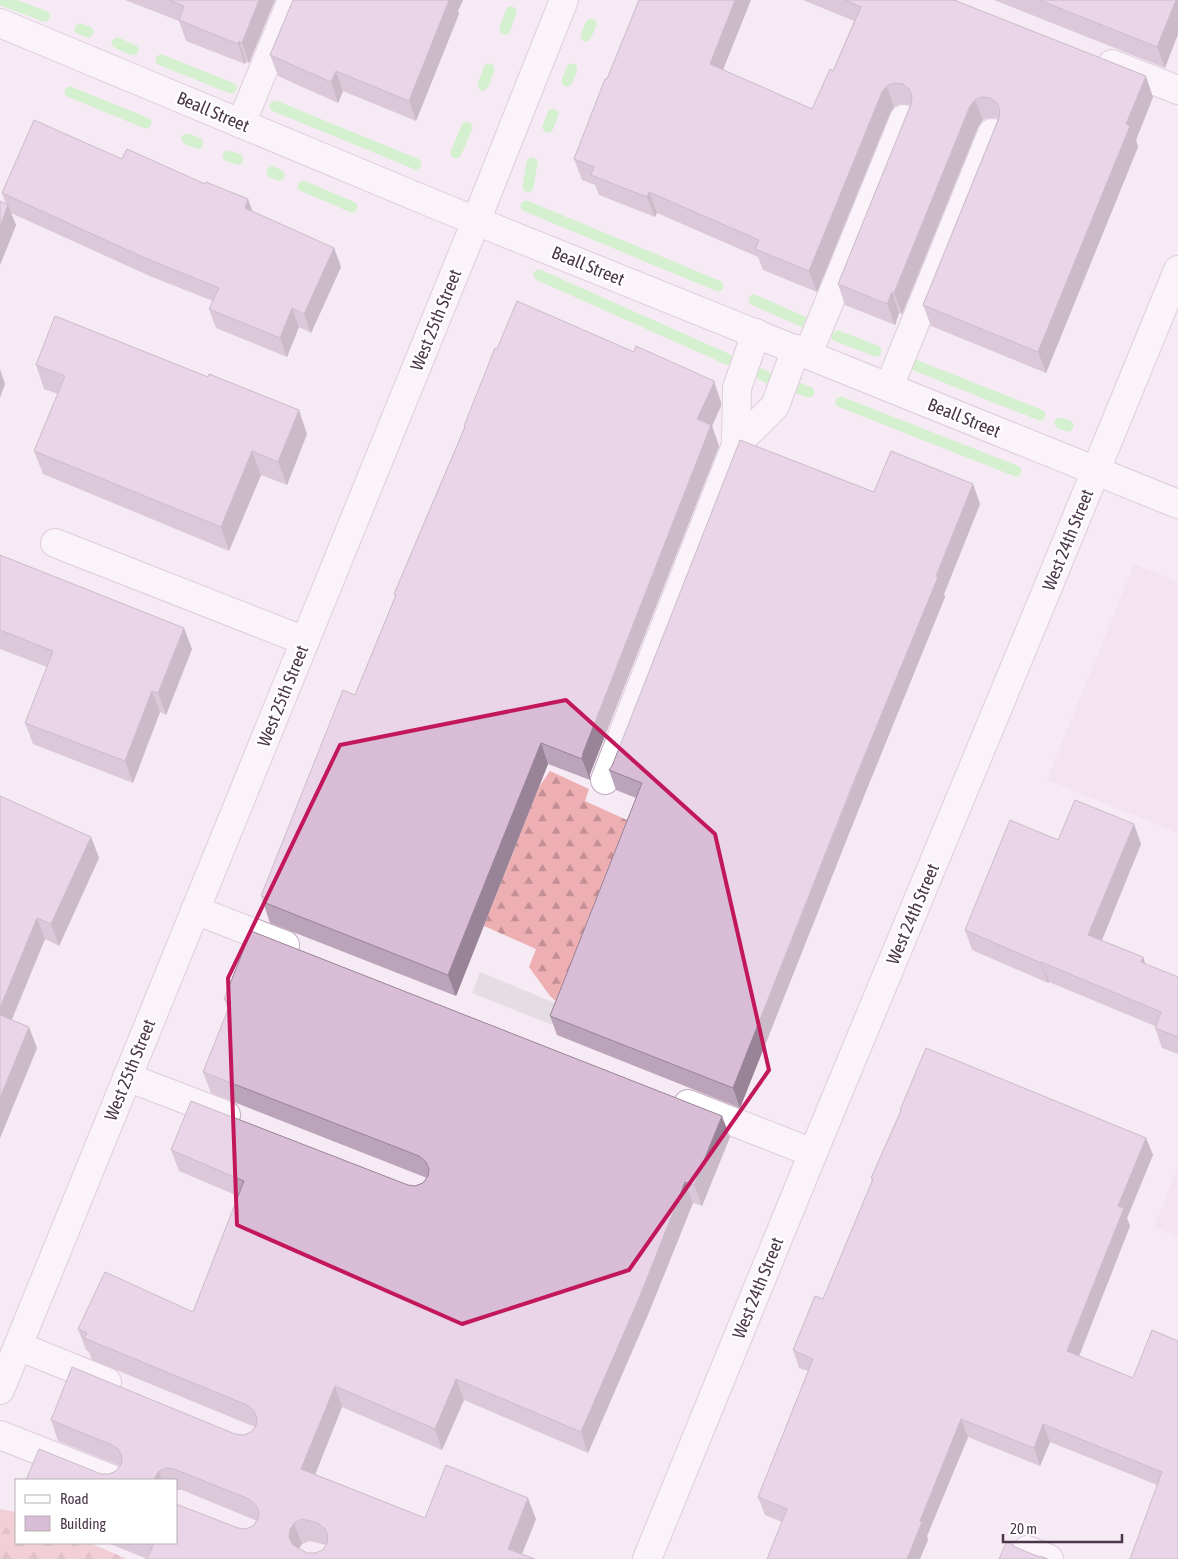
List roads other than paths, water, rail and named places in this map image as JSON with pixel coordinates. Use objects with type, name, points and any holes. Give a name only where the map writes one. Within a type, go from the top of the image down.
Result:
[{"type":"street","points":[[241,124],[292,0]]},
{"type":"street","name":"West 25th Street","points":[[0,1390],[476,221],[564,0]]},
{"type":"street","name":"Beall Street","points":[[0,23],[476,221],[1178,504]]},
{"type":"street","points":[[1088,54],[1178,90]]},
{"type":"street","points":[[736,445],[775,406],[802,352],[904,119]]},
{"type":"street","points":[[889,388],[992,133]]},
{"type":"street","name":"West 24th Street","points":[[647,1559],[812,1153],[1178,270]]},
{"type":"street","points":[[604,780],[736,445],[737,388],[756,333]]},
{"type":"street","points":[[55,543],[305,641]]},
{"type":"street","points":[[196,910],[305,953]]},
{"type":"street","points":[[127,1077],[248,1124]]},
{"type":"street","points":[[664,1094],[812,1153]]},
{"type":"street","points":[[18,1346],[129,1391]]},
{"type":"street","points":[[0,1435],[111,1479]]},
{"type":"waterway","points":[[4,1],[44,16]]},
{"type":"waterway","points":[[505,29],[511,12]]},
{"type":"waterway","points":[[586,36],[591,24]]},
{"type":"waterway","points":[[80,29],[88,32]]},
{"type":"waterway","points":[[117,43],[133,50]]},
{"type":"waterway","points":[[161,60],[231,88]]},
{"type":"waterway","points":[[483,85],[489,69]]},
{"type":"waterway","points":[[567,81],[572,69]]},
{"type":"waterway","points":[[70,92],[146,123]]},
{"type":"waterway","points":[[275,106],[416,164]]},
{"type":"waterway","points":[[548,127],[553,114]]},
{"type":"waterway","points":[[456,153],[467,127]]},
{"type":"waterway","points":[[187,139],[198,143]]},
{"type":"waterway","points":[[228,156],[238,159]]},
{"type":"waterway","points":[[528,187],[532,163]]},
{"type":"waterway","points":[[272,172],[279,175]]},
{"type":"waterway","points":[[303,186],[352,207]]},
{"type":"waterway","points":[[526,206],[718,286]]},
{"type":"waterway","points":[[539,275],[727,359]]},
{"type":"waterway","points":[[754,300],[806,323]]},
{"type":"waterway","points":[[837,336],[876,351]]},
{"type":"waterway","points":[[912,364],[1040,415]]},
{"type":"waterway","points":[[761,374],[768,378]]},
{"type":"waterway","points":[[798,388],[809,392]]},
{"type":"waterway","points":[[841,402],[1016,471]]},
{"type":"waterway","points":[[1060,423],[1068,426]]}]
